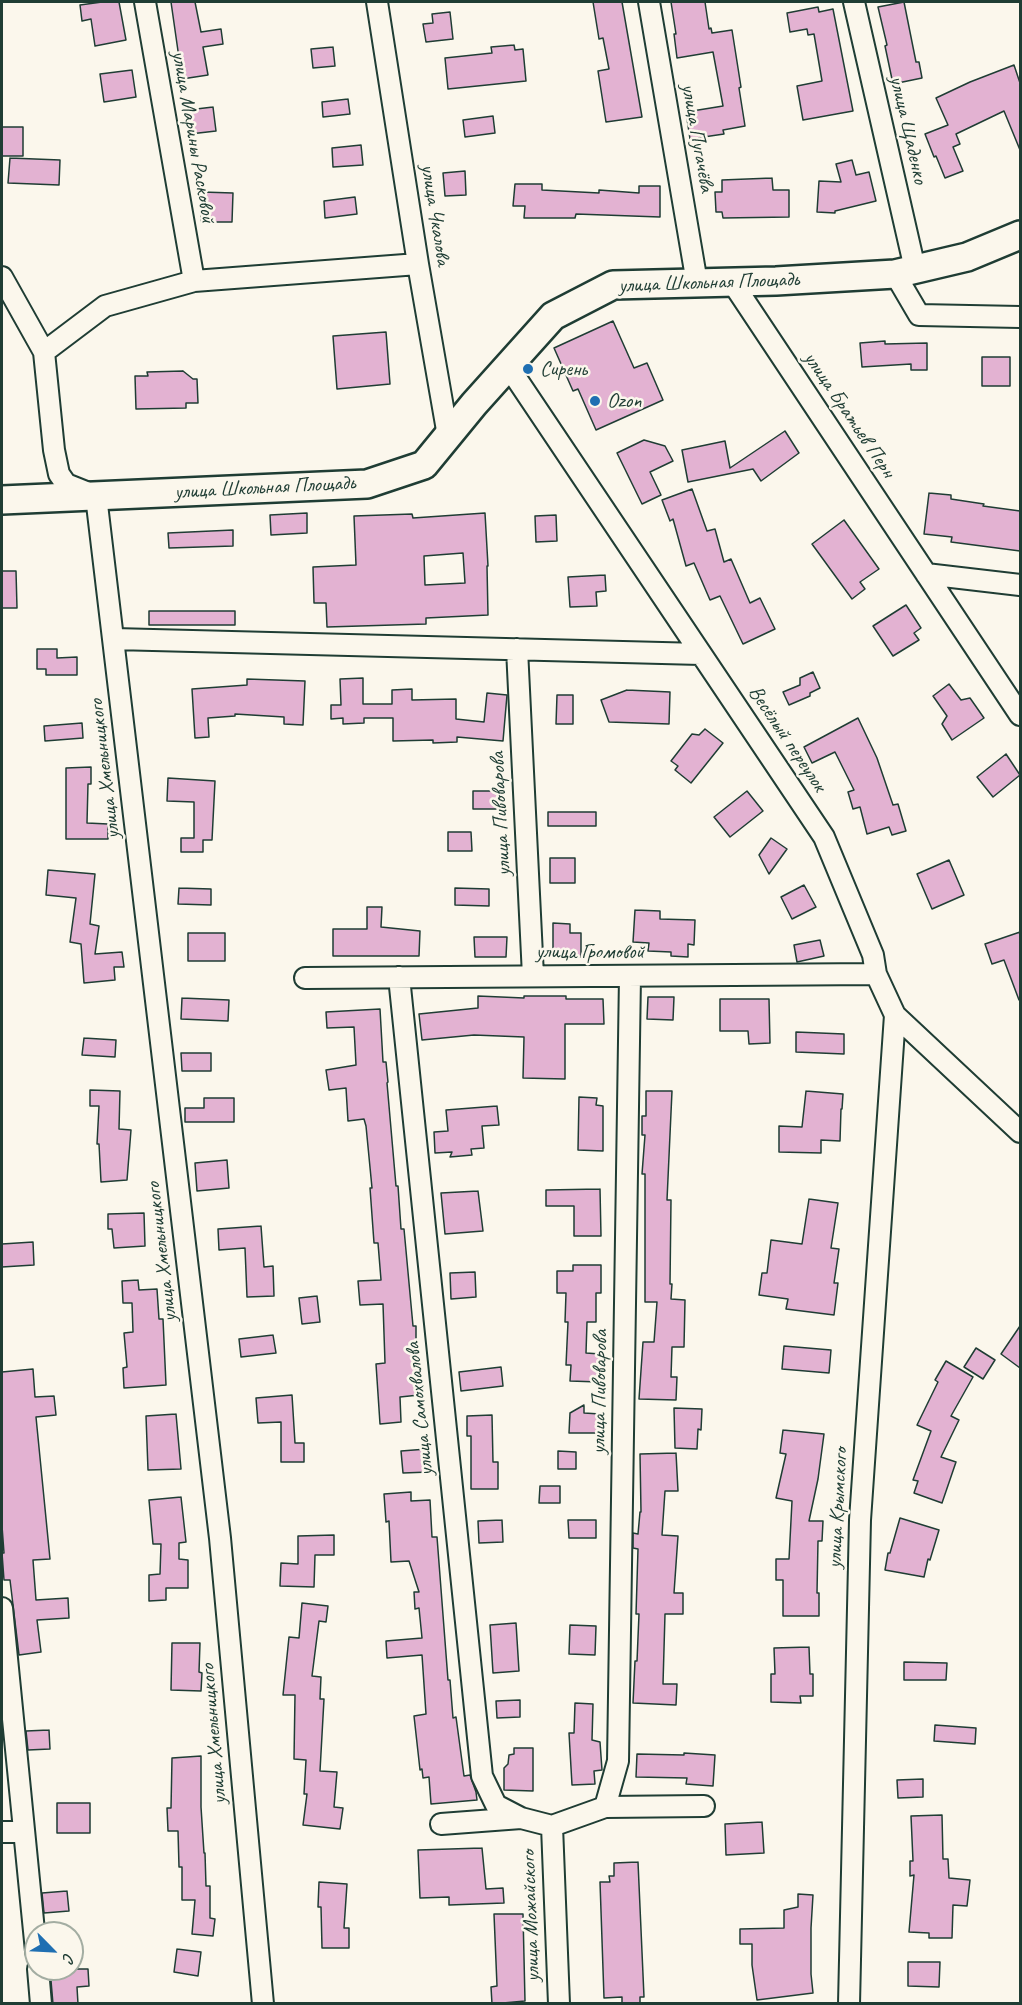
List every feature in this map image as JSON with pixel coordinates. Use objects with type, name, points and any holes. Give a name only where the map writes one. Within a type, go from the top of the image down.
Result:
[{"type":"main road","name":"улица Школьная Площадь","points":[[2,500],[367,484],[424,465],[553,316],[613,285],[732,282],[905,271],[967,257],[1020,235]]},
{"type":"street","name":"улица Марины Расковой","points":[[145,2],[194,280]]},
{"type":"street","name":"улица Чкалова","points":[[377,2],[418,264],[448,436]]},
{"type":"street","name":"улица Пугачёва","points":[[649,2],[697,283]]},
{"type":"street","name":"улица Щаденко","points":[[854,2],[905,271],[919,315],[1020,317]]},
{"type":"street","points":[[44,352],[105,306],[194,280],[418,264]]},
{"type":"street","points":[[2,278],[44,352],[54,450],[59,474],[66,484],[96,496]]},
{"type":"street","name":"улица Братьев Перн","points":[[732,282],[1020,715]]},
{"type":"street","name":"Весёлый переулок","points":[[508,366],[824,837],[873,955],[876,975],[895,1015],[1020,1132]]},
{"type":"street","name":"улица Хмельницкого","points":[[96,496],[220,1538],[263,2004]]},
{"type":"street","points":[[926,574],[1020,585]]},
{"type":"street","points":[[114,639],[701,654]]},
{"type":"street","name":"улица Пивоварова","points":[[517,649],[533,976]]},
{"type":"street","name":"улица Громовой","points":[[305,978],[876,975]]},
{"type":"street","name":"улица Пивоварова","points":[[605,1807],[618,1761],[630,976]]},
{"type":"street","name":"улица Самохвалова","points":[[399,978],[482,1776],[496,1805],[521,1818]]},
{"type":"street","name":"улица Крымского","points":[[849,2004],[860,1520],[895,1015]]},
{"type":"street","points":[[2,1608],[33,1921]]},
{"type":"street","points":[[441,1824],[521,1818],[552,1826],[605,1807],[704,1806]]},
{"type":"street","name":"улица Можайского","points":[[552,1826],[559,2004]]},
{"type":"street","points":[[2,1832],[24,1832]]},
{"type":"street","points":[[39,1981],[41,2004]]},
{"type":"building","points":[[119,2],[126,40],[95,46],[91,19],[82,21],[80,5]]},
{"type":"building","points":[[171,2],[195,2],[201,32],[221,29],[223,44],[203,47],[208,75],[182,79]]},
{"type":"building","points":[[593,2],[622,2],[642,117],[606,122],[598,71],[609,69],[603,38],[599,39]]},
{"type":"building","points":[[671,2],[705,2],[709,29],[711,28],[712,33],[732,30],[745,126],[723,130],[724,134],[690,139],[686,112],[723,106],[713,52],[677,58]]},
{"type":"building","points":[[904,2],[916,62],[919,62],[922,78],[893,84],[878,7]]},
{"type":"building","points":[[818,7],[819,12],[833,9],[853,111],[803,120],[797,86],[822,81],[814,34],[808,35],[807,29],[790,32],[787,13]]},
{"type":"building","points":[[450,12],[453,39],[426,42],[423,24],[433,23],[432,14]]},
{"type":"building","points":[[514,45],[515,50],[523,49],[526,81],[448,89],[445,58],[492,53],[491,47]]},
{"type":"building","points":[[333,47],[335,66],[313,68],[311,49]]},
{"type":"building","points":[[1014,65],[1020,83],[1020,150],[1004,111],[956,134],[960,144],[953,147],[963,171],[945,178],[925,134],[948,125],[936,98]]},
{"type":"building","points":[[132,70],[136,97],[104,102],[100,74]]},
{"type":"building","points":[[348,99],[350,114],[323,117],[322,102]]},
{"type":"building","points":[[213,107],[216,131],[190,134],[188,110]]},
{"type":"building","points":[[493,116],[495,133],[465,137],[463,120]]},
{"type":"building","points":[[2,127],[23,127],[23,156],[2,156]]},
{"type":"building","points":[[361,145],[363,165],[333,167],[332,148]]},
{"type":"building","points":[[10,158],[60,160],[59,185],[8,183]]},
{"type":"building","points":[[852,160],[856,175],[869,172],[876,201],[835,211],[835,213],[817,212],[819,181],[841,182],[836,164]]},
{"type":"building","points":[[465,171],[466,195],[445,196],[443,173]]},
{"type":"building","points":[[772,178],[773,190],[789,190],[789,217],[723,218],[722,212],[716,212],[715,192],[722,192],[722,180]]},
{"type":"building","points":[[515,184],[542,184],[542,190],[599,193],[599,190],[639,193],[639,186],[660,186],[660,217],[576,214],[575,218],[524,218],[525,206],[513,206]]},
{"type":"building","points":[[202,192],[233,193],[232,222],[201,222]]},
{"type":"building","points":[[355,197],[357,214],[325,218],[324,201]]},
{"type":"building","points":[[613,321],[634,368],[647,363],[663,400],[596,430],[578,389],[573,391],[554,348]]},
{"type":"building","points":[[386,332],[390,384],[337,389],[333,336]]},
{"type":"building","points":[[885,341],[885,344],[927,343],[927,370],[911,370],[911,364],[862,367],[860,343]]},
{"type":"building","points":[[982,357],[1010,357],[1010,386],[982,386]]},
{"type":"building","points":[[183,371],[193,379],[197,379],[198,403],[186,403],[186,408],[136,409],[135,376],[148,376],[147,372]]},
{"type":"building","points":[[785,431],[799,453],[761,481],[753,469],[688,482],[682,450],[725,441],[730,468]]},
{"type":"building","points":[[644,440],[665,446],[673,461],[650,472],[661,495],[642,504],[617,453]]},
{"type":"building","points":[[692,489],[707,531],[715,529],[724,562],[731,559],[750,603],[760,598],[775,629],[743,644],[720,596],[710,600],[694,563],[686,566],[673,519],[670,521],[662,500]]},
{"type":"building","points":[[929,493],[951,495],[951,499],[1020,511],[1020,551],[951,542],[952,537],[924,534]]},
{"type":"building","points":[[307,513],[307,533],[271,535],[270,515]]},
{"type":"building","points":[[485,513],[488,615],[426,618],[426,624],[327,627],[326,603],[314,603],[313,567],[356,565],[354,516],[412,514],[413,518]],"holes":[[[463,553],[465,583],[425,585],[424,556]]]},
{"type":"building","points":[[556,515],[557,541],[536,542],[535,516]]},
{"type":"building","points":[[844,520],[879,569],[860,582],[865,589],[852,599],[812,544]]},
{"type":"building","points":[[233,530],[233,546],[169,548],[168,533]]},
{"type":"building","points":[[2,571],[16,571],[17,608],[2,608]]},
{"type":"building","points":[[605,575],[606,591],[596,592],[597,606],[570,607],[568,577]]},
{"type":"building","points":[[906,605],[921,628],[914,633],[919,640],[893,656],[873,626]]},
{"type":"building","points":[[149,611],[235,611],[235,625],[149,625]]},
{"type":"building","points":[[37,649],[57,649],[57,658],[77,657],[77,675],[46,675],[46,669],[37,669]]},
{"type":"building","points":[[813,672],[820,688],[810,693],[810,696],[789,705],[783,692],[800,685],[800,678]]},
{"type":"building","points":[[363,678],[363,704],[392,704],[392,690],[412,689],[412,700],[456,699],[456,719],[484,722],[487,693],[507,695],[503,741],[457,737],[457,742],[393,741],[393,718],[364,718],[364,723],[343,724],[343,718],[331,719],[331,705],[341,705],[340,679]]},
{"type":"building","points":[[247,679],[305,681],[303,725],[284,724],[284,717],[235,714],[235,716],[208,718],[209,737],[195,738],[192,689],[247,685]]},
{"type":"building","points":[[949,684],[961,700],[970,698],[984,718],[952,740],[942,724],[947,716],[933,696]]},
{"type":"building","points":[[627,690],[670,692],[669,724],[609,722],[601,700]]},
{"type":"building","points":[[557,695],[573,695],[573,724],[556,724]]},
{"type":"building","points":[[858,718],[877,758],[893,805],[898,804],[906,831],[892,835],[889,827],[867,834],[860,807],[853,809],[848,792],[854,790],[835,752],[812,763],[804,747]]},
{"type":"building","points":[[82,723],[83,738],[45,741],[44,726]]},
{"type":"building","points":[[705,729],[723,743],[691,783],[675,770],[678,766],[671,761],[692,734],[699,735]]},
{"type":"building","points":[[1006,754],[1020,775],[993,797],[977,777]]},
{"type":"building","points":[[91,767],[87,823],[108,824],[108,839],[66,839],[66,768]]},
{"type":"building","points":[[168,778],[215,781],[212,840],[203,840],[203,852],[181,852],[181,838],[194,838],[194,802],[167,801]]},
{"type":"building","points":[[473,791],[499,791],[500,809],[473,809]]},
{"type":"building","points":[[747,791],[763,811],[730,837],[714,817]]},
{"type":"building","points":[[548,812],[596,812],[596,826],[548,826]]},
{"type":"building","points":[[448,832],[471,832],[472,851],[448,851]]},
{"type":"building","points":[[771,838],[787,849],[769,874],[759,855]]},
{"type":"building","points":[[550,858],[575,858],[575,883],[550,883]]},
{"type":"building","points":[[949,860],[964,895],[932,909],[917,874]]},
{"type":"building","points":[[48,870],[95,874],[90,924],[99,926],[95,954],[122,952],[124,967],[114,967],[115,980],[84,983],[81,944],[70,942],[76,898],[46,895]]},
{"type":"building","points":[[804,885],[816,907],[792,919],[781,897]]},
{"type":"building","points":[[179,888],[211,889],[211,905],[178,904]]},
{"type":"building","points":[[455,888],[489,889],[489,906],[455,905]]},
{"type":"building","points":[[367,907],[382,907],[381,927],[420,931],[419,956],[333,956],[333,929],[367,929]]},
{"type":"building","points":[[635,910],[660,911],[660,919],[695,920],[694,945],[688,944],[688,957],[671,956],[671,952],[648,951],[649,943],[633,942]]},
{"type":"building","points":[[553,923],[570,924],[570,933],[581,933],[581,957],[553,957]]},
{"type":"building","points":[[1020,932],[1019,1000],[1004,960],[992,964],[985,944]]},
{"type":"building","points":[[188,933],[225,933],[225,961],[188,961]]},
{"type":"building","points":[[474,937],[507,937],[506,957],[475,957]]},
{"type":"building","points":[[820,940],[824,956],[797,962],[794,945]]},
{"type":"building","points":[[478,996],[524,998],[524,996],[566,996],[566,999],[603,999],[604,1024],[565,1024],[565,1079],[523,1078],[524,1037],[474,1035],[422,1040],[419,1014],[478,1008]]},
{"type":"building","points":[[648,997],[674,997],[673,1020],[647,1019]]},
{"type":"building","points":[[182,998],[229,1000],[228,1021],[181,1019]]},
{"type":"building","points":[[720,999],[769,999],[770,1043],[749,1044],[748,1031],[720,1031]]},
{"type":"building","points":[[380,1009],[396,1186],[398,1186],[401,1229],[404,1229],[413,1326],[416,1326],[416,1345],[413,1345],[419,1395],[400,1397],[401,1422],[380,1424],[376,1364],[385,1363],[383,1304],[360,1305],[358,1281],[381,1280],[378,1243],[374,1243],[366,1126],[364,1119],[348,1121],[346,1088],[329,1090],[326,1070],[356,1065],[354,1027],[327,1028],[326,1012]]},
{"type":"building","points":[[796,1032],[844,1034],[844,1054],[796,1052]]},
{"type":"building","points":[[84,1038],[116,1040],[115,1057],[82,1055]]},
{"type":"building","points":[[181,1053],[211,1053],[211,1071],[182,1071]]},
{"type":"building","points":[[90,1090],[120,1091],[119,1129],[131,1130],[127,1180],[101,1182],[99,1144],[97,1144],[99,1106],[90,1106]]},
{"type":"building","points":[[646,1091],[672,1091],[667,1200],[671,1200],[670,1284],[672,1284],[671,1299],[685,1300],[684,1347],[672,1347],[671,1377],[677,1377],[676,1400],[639,1399],[643,1342],[654,1342],[657,1302],[645,1302],[645,1174],[642,1174],[645,1135],[642,1135],[642,1116],[646,1116]]},
{"type":"building","points":[[806,1091],[843,1094],[840,1141],[821,1140],[821,1153],[779,1152],[779,1126],[802,1127]]},
{"type":"building","points":[[579,1097],[597,1098],[596,1105],[603,1106],[603,1151],[578,1150]]},
{"type":"building","points":[[204,1098],[234,1098],[234,1122],[185,1122],[185,1108],[204,1108]]},
{"type":"building","points":[[497,1106],[499,1125],[482,1126],[484,1148],[471,1149],[472,1155],[450,1157],[452,1152],[435,1153],[434,1132],[448,1131],[446,1110]]},
{"type":"building","points":[[227,1160],[229,1188],[197,1191],[195,1163]]},
{"type":"building","points":[[600,1189],[601,1236],[574,1236],[574,1206],[546,1206],[546,1190]]},
{"type":"building","points":[[478,1191],[483,1231],[445,1234],[441,1193]]},
{"type":"building","points":[[809,1199],[838,1203],[831,1248],[839,1249],[834,1283],[838,1283],[834,1315],[786,1309],[788,1299],[759,1295],[762,1273],[767,1273],[771,1240],[802,1244]]},
{"type":"building","points":[[144,1213],[145,1246],[114,1248],[112,1229],[108,1229],[108,1214]]},
{"type":"building","points":[[261,1226],[264,1267],[273,1266],[274,1296],[247,1297],[245,1248],[219,1250],[218,1229]]},
{"type":"building","points":[[33,1242],[34,1265],[2,1267],[2,1244]]},
{"type":"building","points":[[573,1265],[601,1265],[601,1293],[596,1293],[596,1322],[587,1322],[586,1353],[600,1354],[599,1382],[570,1381],[571,1365],[566,1365],[568,1322],[565,1322],[566,1293],[557,1293],[557,1271],[573,1271]]},
{"type":"building","points":[[475,1272],[476,1297],[451,1299],[450,1273]]},
{"type":"building","points":[[138,1280],[139,1290],[157,1289],[159,1319],[163,1319],[166,1385],[124,1388],[123,1368],[127,1367],[124,1333],[133,1332],[132,1303],[123,1303],[122,1281]]},
{"type":"building","points":[[317,1296],[320,1322],[302,1324],[299,1298]]},
{"type":"building","points":[[1020,1326],[1020,1368],[1001,1354]]},
{"type":"building","points":[[273,1335],[276,1353],[241,1357],[239,1339]]},
{"type":"building","points":[[784,1346],[831,1350],[829,1373],[782,1369]]},
{"type":"building","points":[[976,1348],[995,1360],[983,1379],[964,1367]]},
{"type":"building","points":[[946,1361],[973,1377],[951,1416],[959,1420],[941,1457],[956,1462],[942,1503],[914,1493],[918,1481],[913,1480],[931,1431],[917,1425],[938,1382],[935,1380]]},
{"type":"building","points":[[501,1367],[503,1386],[461,1391],[459,1372]]},
{"type":"building","points":[[33,1369],[35,1397],[54,1396],[56,1415],[36,1417],[50,1559],[33,1560],[36,1600],[68,1598],[69,1618],[37,1620],[41,1652],[19,1655],[10,1580],[4,1580],[2,1553],[4,1553],[2,1372]]},
{"type":"building","points":[[292,1395],[295,1443],[304,1443],[304,1462],[281,1462],[281,1422],[258,1423],[256,1398]]},
{"type":"building","points":[[584,1405],[584,1413],[600,1414],[599,1433],[569,1433],[570,1413]]},
{"type":"building","points":[[674,1408],[702,1409],[697,1449],[675,1448]]},
{"type":"building","points":[[176,1414],[181,1469],[148,1470],[146,1416]]},
{"type":"building","points":[[492,1415],[493,1462],[498,1462],[498,1489],[471,1489],[471,1436],[467,1436],[467,1416]]},
{"type":"building","points":[[783,1430],[824,1434],[809,1521],[823,1521],[822,1541],[818,1541],[819,1616],[783,1616],[783,1580],[776,1580],[776,1559],[789,1559],[792,1501],[776,1498],[786,1454],[780,1453]]},
{"type":"building","points":[[427,1449],[429,1472],[403,1473],[401,1451]]},
{"type":"building","points":[[558,1451],[576,1452],[576,1469],[558,1469]]},
{"type":"building","points":[[676,1453],[678,1491],[665,1491],[662,1535],[678,1536],[674,1593],[683,1593],[683,1614],[665,1614],[663,1684],[677,1684],[676,1705],[633,1703],[639,1614],[636,1614],[638,1549],[633,1548],[633,1533],[638,1534],[641,1512],[640,1454]]},
{"type":"building","points":[[540,1486],[560,1486],[560,1503],[539,1503]]},
{"type":"building","points":[[411,1492],[411,1501],[430,1500],[432,1537],[437,1537],[453,1718],[456,1717],[464,1776],[470,1775],[477,1800],[431,1804],[429,1777],[423,1778],[422,1769],[420,1770],[414,1716],[426,1714],[422,1655],[387,1658],[386,1641],[422,1638],[419,1608],[415,1609],[414,1592],[419,1592],[409,1561],[391,1562],[389,1521],[386,1522],[384,1494]]},
{"type":"building","points":[[181,1497],[186,1542],[179,1543],[179,1559],[188,1560],[188,1588],[166,1588],[166,1600],[149,1601],[149,1575],[160,1574],[161,1544],[153,1544],[149,1500]]},
{"type":"building","points":[[900,1518],[939,1530],[924,1577],[885,1570],[888,1553],[890,1553]]},
{"type":"building","points":[[502,1520],[503,1542],[479,1543],[478,1521]]},
{"type":"building","points":[[568,1520],[596,1520],[596,1538],[569,1538]]},
{"type":"building","points":[[334,1535],[334,1555],[315,1555],[314,1587],[280,1586],[281,1563],[298,1564],[298,1536]]},
{"type":"building","points":[[302,1603],[328,1606],[326,1622],[319,1621],[312,1676],[321,1677],[320,1699],[324,1699],[320,1771],[337,1772],[334,1807],[343,1808],[340,1829],[303,1825],[307,1794],[304,1794],[306,1760],[294,1759],[295,1695],[283,1695],[289,1637],[299,1638]]},
{"type":"building","points":[[516,1623],[519,1671],[493,1673],[490,1625]]},
{"type":"building","points":[[570,1625],[596,1626],[595,1655],[569,1654]]},
{"type":"building","points":[[172,1643],[200,1643],[201,1691],[171,1690]]},
{"type":"building","points":[[809,1647],[813,1696],[800,1696],[801,1703],[771,1702],[771,1674],[775,1674],[774,1648]]},
{"type":"building","points":[[904,1662],[947,1663],[946,1680],[904,1680]]},
{"type":"building","points":[[520,1700],[520,1717],[497,1718],[496,1701]]},
{"type":"building","points":[[575,1703],[593,1704],[592,1740],[600,1742],[602,1770],[594,1771],[595,1784],[572,1785],[569,1733],[574,1733]]},
{"type":"building","points":[[935,1725],[976,1728],[975,1744],[934,1741]]},
{"type":"building","points":[[49,1730],[50,1749],[28,1750],[26,1731]]},
{"type":"building","points":[[514,1748],[533,1748],[533,1791],[504,1790],[504,1768],[508,1764],[509,1755],[514,1754]]},
{"type":"building","points":[[684,1753],[715,1755],[713,1786],[686,1784],[687,1778],[636,1777],[637,1754],[684,1755]]},
{"type":"building","points":[[201,1756],[201,1807],[206,1886],[210,1886],[210,1918],[215,1919],[213,1936],[192,1934],[195,1900],[182,1900],[182,1867],[179,1867],[178,1831],[168,1831],[167,1808],[171,1808],[172,1758]]},
{"type":"building","points":[[923,1779],[923,1797],[898,1798],[897,1780]]},
{"type":"building","points":[[57,1803],[90,1803],[90,1833],[57,1833]]},
{"type":"building","points":[[942,1815],[943,1859],[948,1859],[949,1878],[970,1880],[967,1906],[953,1905],[952,1938],[929,1938],[929,1933],[909,1932],[914,1875],[910,1876],[910,1861],[913,1861],[911,1816]]},
{"type":"building","points":[[762,1822],[764,1853],[726,1855],[725,1824]]},
{"type":"building","points":[[482,1848],[486,1889],[503,1888],[504,1903],[449,1905],[449,1897],[420,1898],[418,1850]]},
{"type":"building","points":[[638,1862],[644,1997],[640,1997],[640,2004],[622,2004],[622,1997],[604,1998],[600,1882],[610,1882],[609,1876],[614,1876],[614,1863]]},
{"type":"building","points":[[319,1882],[347,1884],[344,1928],[349,1928],[349,1948],[322,1948],[321,1907],[318,1907]]},
{"type":"building","points":[[67,1891],[69,1911],[44,1913],[42,1893]]},
{"type":"building","points":[[798,1894],[813,1895],[811,1974],[813,1993],[757,2000],[752,1965],[752,1944],[740,1944],[740,1929],[784,1928],[784,1910],[798,1907]]},
{"type":"building","points":[[494,1914],[523,1914],[525,2001],[492,2004],[491,1987],[497,1986]]},
{"type":"building","points":[[177,1949],[201,1952],[198,1976],[174,1972]]},
{"type":"building","points":[[908,1962],[940,1962],[939,1987],[908,1986]]},
{"type":"building","points":[[84,1969],[88,1969],[89,1986],[77,1987],[78,2004],[53,2004],[51,1981],[84,1981]]},
{"type":"place","name":"Сирень","points":[[528,369]]},
{"type":"place","name":"Ozon","points":[[595,401]]}]
